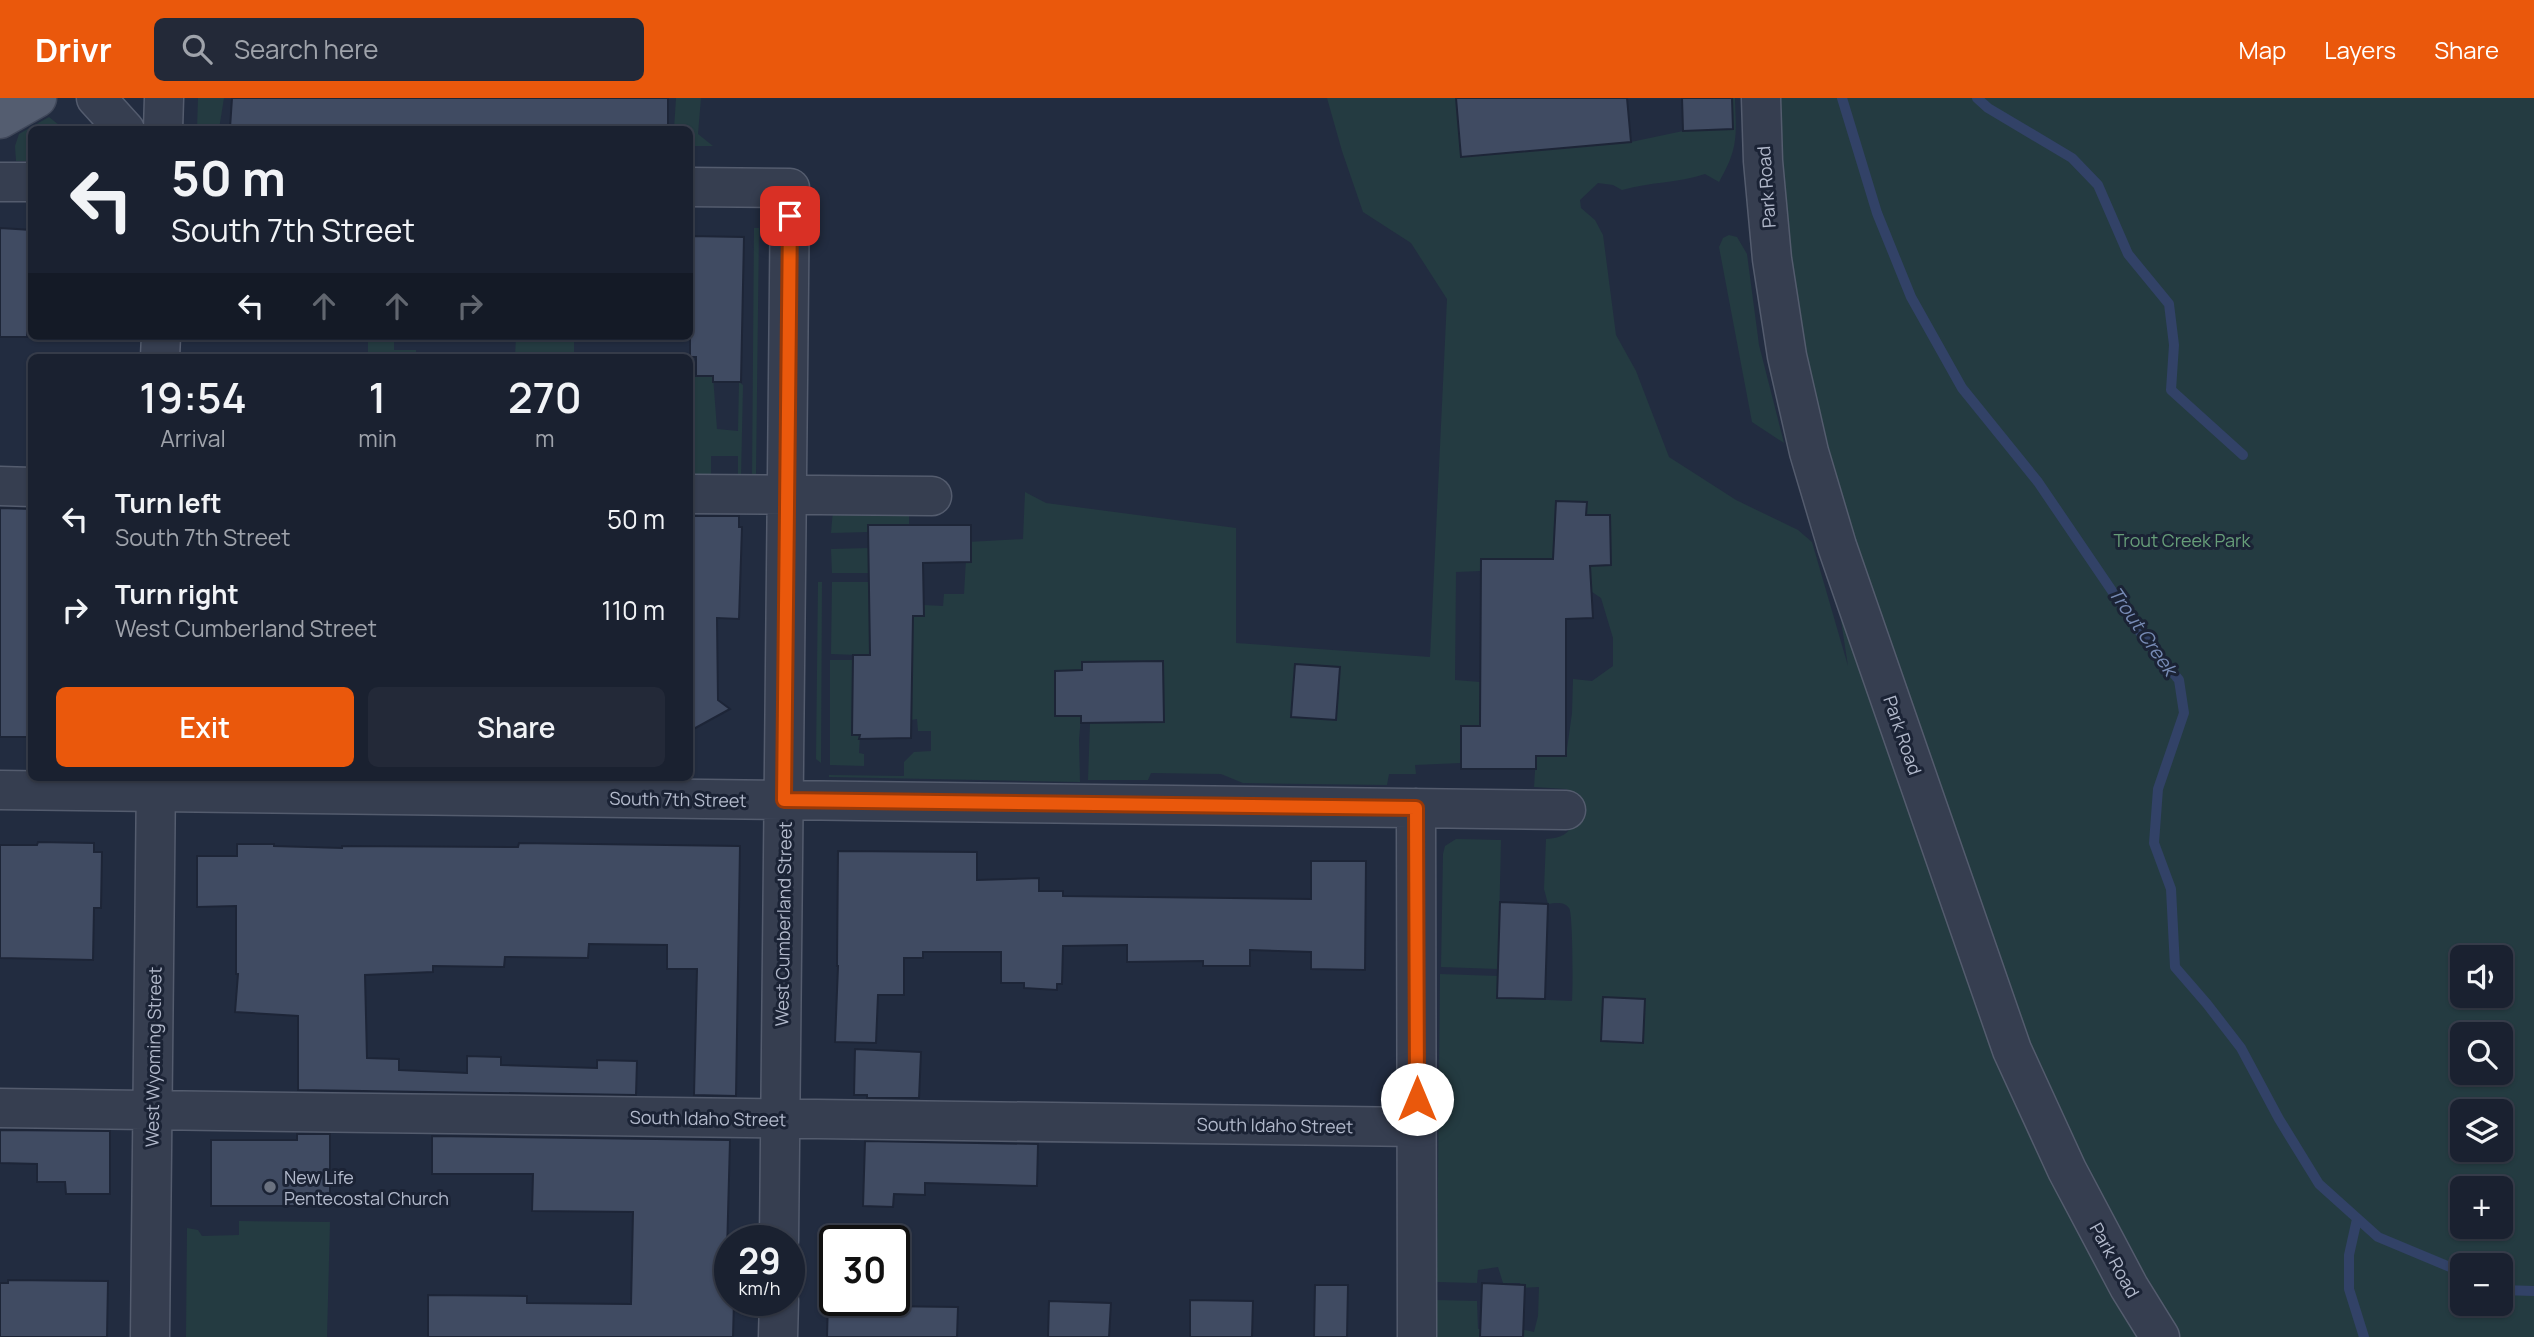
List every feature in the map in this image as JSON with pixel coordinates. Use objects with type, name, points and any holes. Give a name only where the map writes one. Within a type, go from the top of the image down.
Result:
[{"type":"main road","points":[[0,118],[37,98]]},
{"type":"street","points":[[96,98],[121,126]]},
{"type":"street","points":[[163,126],[164,98]]},
{"type":"street","name":"Park Road","points":[[1761,98],[1763,161],[1772,259],[1787,356],[1809,452],[1837,546],[2012,1049],[2067,1170],[2129,1287],[2160,1337]]},
{"type":"street","points":[[0,182],[28,182]]},
{"type":"street","name":"West Cumberland Street","points":[[693,187],[790,188],[779,1225]]},
{"type":"street","points":[[0,486],[28,487]]},
{"type":"street","points":[[693,494],[932,496]]},
{"type":"street","name":"South 7th Street","points":[[0,790],[156,785],[784,800],[1566,810]]},
{"type":"street","name":"West Wyoming Street","points":[[150,1337],[156,785]]},
{"type":"street","points":[[1416,808],[1418,1337]]},
{"type":"street","name":"South Idaho Street","points":[[0,1108],[1417,1127]]},
{"type":"street","points":[[778,1337],[779,1316]]},
{"type":"green space","points":[[198,98],[224,98],[219,126],[197,126]]},
{"type":"green space","points":[[676,98],[701,98],[698,134],[713,146],[693,146],[693,126],[674,126]]},
{"type":"green space","name":"Trout Creek Park","points":[[1327,98],[1456,98],[1461,157],[1631,142],[1683,131],[1732,129],[1732,98],[1735,98],[1735,141],[1719,182],[1705,174],[1622,190],[1613,185],[1598,183],[1580,200],[1581,208],[1595,220],[1603,235],[1616,335],[1636,371],[1669,457],[1736,500],[1798,530],[1812,542],[1848,666],[1781,227],[1775,98],[2534,98],[2534,1337],[1435,1337],[1437,1300],[1477,1301],[1478,1329],[1521,1329],[1534,1332],[1538,1316],[1539,1287],[1521,1288],[1520,1283],[1503,1283],[1498,1267],[1478,1270],[1477,1283],[1437,1282],[1440,974],[1498,976],[1497,998],[1572,1001],[1569,908],[1565,904],[1548,904],[1544,889],[1546,839],[1556,838],[1568,831],[1573,819],[1574,794],[1566,789],[1534,787],[1536,756],[1566,756],[1573,679],[1592,681],[1613,666],[1613,638],[1601,598],[1543,559],[1481,559],[1481,571],[1456,572],[1455,680],[1480,682],[1480,726],[1461,726],[1461,763],[1415,765],[1416,774],[1389,774],[1387,785],[1243,783],[1221,774],[1151,773],[1148,780],[1088,780],[1090,723],[1162,661],[1083,662],[1082,670],[1055,671],[1055,716],[1081,716],[1080,782],[829,777],[904,776],[904,762],[914,752],[931,751],[931,731],[918,731],[917,719],[911,720],[912,664],[884,656],[831,654],[832,582],[869,582],[870,617],[923,616],[924,605],[943,606],[944,594],[964,594],[967,542],[1023,539],[1025,492],[1046,503],[1236,528],[1236,643],[1430,657],[1447,299],[1411,243],[1363,212]]},
{"type":"green space","points":[[49,117],[59,125],[67,126],[33,126]]},
{"type":"green space","points":[[28,129],[28,161],[16,161],[15,146],[19,134]]},
{"type":"green space","points":[[754,228],[759,228],[756,474],[752,479]]},
{"type":"green space","points":[[1729,235],[1737,237],[1747,254],[1759,345],[1784,443],[1752,422],[1719,247],[1723,238]]},
{"type":"green space","points":[[368,340],[394,340],[394,350],[416,350],[416,354],[368,354]]},
{"type":"green space","points":[[516,340],[574,340],[574,353],[579,354],[515,354]]},
{"type":"green space","points":[[713,376],[717,429],[738,431],[739,382],[743,385],[741,478],[738,477],[738,456],[711,456],[711,478],[693,476],[693,377]]},
{"type":"green space","points":[[833,509],[909,510],[909,525],[869,532],[831,533]]},
{"type":"green space","points":[[869,548],[869,573],[832,573],[831,549]]},
{"type":"green space","points":[[818,582],[822,582],[821,763],[816,759]]},
{"type":"green space","points":[[830,660],[853,660],[852,735],[860,735],[859,753],[864,754],[864,766],[830,765]]},
{"type":"green space","points":[[1456,839],[1501,840],[1498,969],[1441,967],[1443,854],[1445,846]]},
{"type":"green space","points":[[239,1221],[330,1222],[327,1337],[186,1337],[187,1228],[198,1230],[202,1236],[239,1235]]},
{"type":"building","points":[[232,98],[668,98],[668,126],[230,126]]},
{"type":"building","points":[[1456,98],[1627,98],[1631,142],[1461,157]]},
{"type":"building","points":[[1682,98],[1732,98],[1733,129],[1683,131]]},
{"type":"building","points":[[0,228],[28,230],[27,337],[0,337]]},
{"type":"building","points":[[693,236],[744,237],[741,382],[713,382],[713,376],[696,376],[696,357],[690,354],[690,340],[693,340]]},
{"type":"building","points":[[1556,501],[1587,502],[1586,515],[1610,515],[1611,565],[1590,566],[1593,618],[1566,619],[1566,756],[1536,756],[1536,769],[1461,769],[1461,726],[1480,726],[1481,559],[1553,559]]},
{"type":"building","points":[[0,508],[28,509],[28,737],[0,737]]},
{"type":"building","points":[[693,516],[739,516],[739,527],[742,527],[739,619],[717,618],[718,700],[730,709],[693,729]]},
{"type":"building","points":[[868,525],[971,525],[971,562],[923,563],[924,616],[913,616],[911,738],[859,739],[860,735],[852,735],[853,655],[870,655]]},
{"type":"building","points":[[1163,661],[1164,722],[1081,723],[1081,716],[1055,716],[1055,671],[1082,670],[1082,662]]},
{"type":"building","points":[[1295,664],[1340,667],[1336,720],[1291,717]]},
{"type":"building","points":[[38,842],[94,843],[94,852],[102,852],[101,908],[94,908],[93,960],[0,958],[0,845],[37,845]]},
{"type":"building","points":[[519,843],[740,846],[736,1096],[694,1095],[697,969],[667,969],[667,945],[589,944],[588,958],[505,957],[504,967],[433,966],[433,972],[365,975],[367,1058],[399,1059],[399,1070],[467,1073],[467,1056],[501,1057],[501,1065],[597,1068],[597,1060],[637,1061],[636,1095],[298,1090],[298,1016],[235,1012],[238,974],[236,906],[197,907],[197,856],[237,856],[237,844],[342,848],[518,847]]},
{"type":"building","points":[[838,851],[977,852],[977,880],[1039,878],[1039,891],[1063,891],[1063,896],[1311,899],[1311,861],[1366,861],[1365,970],[1311,969],[1311,952],[1250,950],[1250,966],[1203,966],[1203,961],[1127,962],[1127,945],[1063,946],[1062,984],[1057,984],[1057,990],[1024,988],[1024,983],[1001,983],[1001,952],[923,952],[923,958],[904,958],[904,995],[878,995],[876,1043],[835,1042]]},
{"type":"building","points":[[1500,902],[1548,904],[1545,999],[1497,998]]},
{"type":"building","points":[[1603,997],[1645,999],[1643,1043],[1601,1041]]},
{"type":"building","points":[[855,1049],[921,1052],[919,1098],[867,1098],[867,1095],[854,1095]]},
{"type":"building","points":[[0,1130],[110,1131],[110,1194],[66,1194],[65,1182],[37,1182],[37,1164],[0,1163]]},
{"type":"building","name":"New Life Pentecostal Church","points":[[297,1134],[330,1134],[330,1206],[211,1206],[211,1140],[297,1140]]},
{"type":"building","points":[[432,1136],[730,1140],[728,1225],[714,1225],[714,1316],[734,1316],[733,1337],[428,1337],[428,1295],[527,1296],[527,1303],[631,1304],[633,1212],[532,1211],[533,1174],[432,1174]]},
{"type":"building","points":[[865,1141],[1038,1144],[1037,1186],[925,1183],[925,1195],[894,1194],[893,1207],[863,1206]]},
{"type":"building","points":[[8,1280],[108,1281],[107,1337],[0,1337],[0,1283],[8,1283]]},
{"type":"building","points":[[1482,1283],[1525,1285],[1523,1337],[1480,1337]]},
{"type":"building","points":[[1315,1285],[1348,1285],[1347,1337],[1314,1337]]},
{"type":"building","points":[[1190,1300],[1253,1301],[1252,1337],[1190,1337]]},
{"type":"building","points":[[1049,1301],[1111,1303],[1109,1337],[1048,1337]]},
{"type":"building","points":[[910,1306],[958,1307],[957,1337],[827,1337],[828,1316],[910,1316]]},
{"type":"waterway","name":"Trout Creek","points":[[1842,98],[1877,213],[1911,297],[1962,388],[2038,482],[2142,635],[2179,680],[2184,713],[2158,789],[2154,843],[2171,889],[2175,967],[2241,1048],[2279,1119],[2319,1184],[2378,1237],[2450,1267]]},
{"type":"waterway","points":[[1977,98],[1988,108],[2072,158],[2098,185],[2128,254],[2169,304],[2174,345],[2171,390],[2243,455]]},
{"type":"waterway","points":[[2357,1219],[2349,1255],[2349,1289],[2364,1337]]},
{"type":"waterway","name":"Trout Creek","points":[[2513,1290],[2534,1291]]},
{"type":"place","name":"New Life Pentecostal Church","points":[[270,1187]]},
{"type":"route","points":[[790,216],[784,800],[1416,808],[1417,1099]]}]
